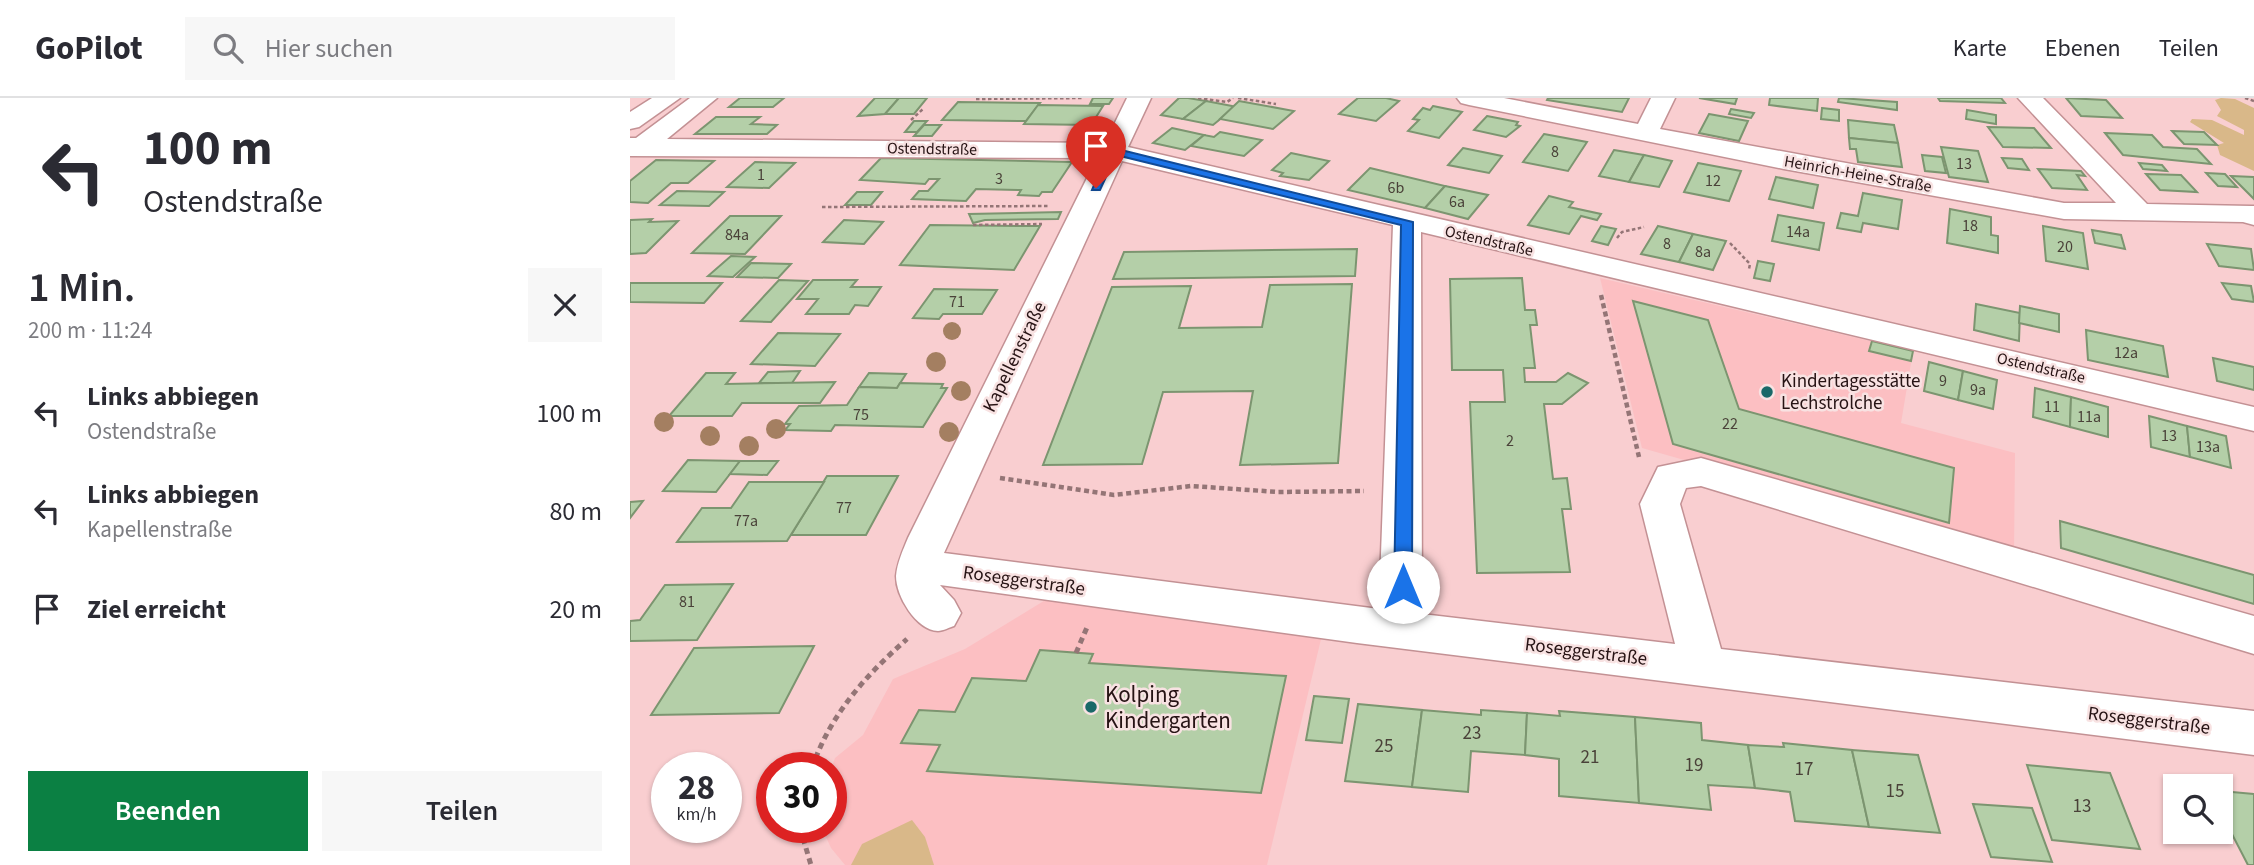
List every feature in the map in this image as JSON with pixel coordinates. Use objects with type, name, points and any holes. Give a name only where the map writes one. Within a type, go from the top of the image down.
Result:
[{"type":"street","points":[[630,108],[646,98]]},
{"type":"street","points":[[633,142],[668,98]]},
{"type":"street","points":[[633,142],[705,98]]},
{"type":"street","name":"Kapellenstraße","points":[[939,613],[921,597],[917,584],[919,566],[928,538],[1139,98]]},
{"type":"street","name":"Heinrich-Heine-Straße","points":[[1469,98],[1645,134],[2064,211],[2252,215]]},
{"type":"street","points":[[1645,134],[1662,98]]},
{"type":"street","points":[[2030,98],[2139,212]]},
{"type":"street","name":"Ostendstraße","points":[[633,142],[1113,151],[2254,419]]},
{"type":"street","points":[[1400,630],[1407,222]]},
{"type":"street","points":[[1703,666],[1660,504],[1672,477],[1701,472],[2254,635]]},
{"type":"street","name":"Roseggerstraße","points":[[919,566],[1400,630],[2254,733]]},
{"type":"path","points":[[976,99],[1084,98]]},
{"type":"path","points":[[1198,98],[1227,102],[1236,98],[1276,104]]},
{"type":"path","points":[[2245,98],[2254,101]]},
{"type":"path","points":[[822,207],[1083,215]]},
{"type":"path","points":[[973,225],[1083,215]]},
{"type":"path","points":[[1594,264],[1647,494],[1660,504]]},
{"type":"path","points":[[959,473],[1114,495],[1191,486],[1278,492],[1403,490]]},
{"type":"path","points":[[816,752],[819,743],[874,667],[939,613]]},
{"type":"path","points":[[804,843],[811,865]]},
{"type":"shaded area","points":[[2235,99],[2254,108],[2254,171],[2220,155],[2217,145],[2224,143],[2190,122],[2192,119],[2212,120],[2244,135],[2244,130],[2217,116],[2221,110],[2215,100]]},
{"type":"shaded area","name":"Kindertagesstätte Lechstrolche","points":[[1600,278],[1913,351],[1901,423],[2015,453],[2014,554],[1642,448]]},
{"type":"shaded area","name":"Kolping Kindergarten","points":[[1047,599],[1322,635],[1267,865],[845,865],[829,843],[847,843],[847,752],[842,752],[863,735],[893,679],[965,649]]},
{"type":"shaded area","points":[[912,820],[925,837],[934,865],[851,865],[862,844]]},
{"type":"building","points":[[740,98],[784,98],[773,107],[729,107]]},
{"type":"building","points":[[875,98],[899,98],[885,114],[858,116]]},
{"type":"building","points":[[899,98],[927,98],[914,114],[885,114]]},
{"type":"building","points":[[1093,98],[1113,98],[1109,104],[1090,104]]},
{"type":"building","points":[[1179,98],[1206,101],[1183,119],[1161,115]]},
{"type":"building","points":[[1358,98],[1399,101],[1376,121],[1339,114]]},
{"type":"building","points":[[1629,98],[1622,112],[1547,100]]},
{"type":"building","points":[[1699,98],[1737,98],[1735,104]]},
{"type":"building","points":[[1770,98],[1818,98],[1817,111],[1769,105]]},
{"type":"building","points":[[1839,98],[1897,102],[1897,110],[1838,102]]},
{"type":"building","points":[[1938,98],[2001,98],[2005,103],[1940,101]]},
{"type":"building","points":[[2066,98],[2106,100],[2122,118],[2081,116]]},
{"type":"building","points":[[1206,101],[1235,107],[1213,125],[1183,119]]},
{"type":"building","points":[[1239,101],[1294,111],[1273,129],[1220,119]]},
{"type":"building","points":[[958,102],[1040,103],[1026,121],[942,120]]},
{"type":"building","points":[[1038,105],[1103,106],[1091,125],[1024,124]]},
{"type":"building","points":[[1433,106],[1462,112],[1439,138],[1408,131],[1419,120],[1413,119],[1423,108],[1430,110]]},
{"type":"building","points":[[1822,108],[1839,110],[1839,121],[1821,119]]},
{"type":"building","points":[[1731,109],[1754,113],[1751,118],[1729,114]]},
{"type":"building","points":[[1967,110],[1996,115],[1996,124],[1966,119]]},
{"type":"building","points":[[1709,114],[1748,121],[1739,141],[1699,133]]},
{"type":"building","points":[[1487,116],[1518,122],[1516,125],[1520,126],[1506,137],[1474,130]]},
{"type":"building","points":[[716,117],[760,117],[751,124],[777,125],[767,134],[695,134]]},
{"type":"building","points":[[1848,120],[1894,125],[1898,143],[1849,138]]},
{"type":"building","points":[[914,121],[927,121],[917,132],[905,132]]},
{"type":"building","points":[[924,125],[941,125],[932,136],[914,136]]},
{"type":"building","points":[[1988,127],[2034,128],[2051,148],[2003,147]]},
{"type":"building","points":[[1172,128],[1204,135],[1185,150],[1153,143]]},
{"type":"building","points":[[2172,131],[2204,132],[2217,145],[2184,144]]},
{"type":"building","points":[[1220,132],[1262,140],[1244,156],[1191,146],[1204,135],[1214,137]]},
{"type":"building","points":[[2105,133],[2152,135],[2163,147],[2197,149],[2211,164],[2123,155]]},
{"type":"building","points":[[1544,134],[1587,142],[1568,171],[1523,162]]},
{"type":"building","points":[[1849,138],[1898,143],[1902,167],[1858,162],[1856,149],[1850,149]]},
{"type":"building","points":[[1941,147],[1978,151],[1988,182],[1949,177]]},
{"type":"building","points":[[1463,148],[1502,156],[1489,173],[1448,165]]},
{"type":"building","points":[[1614,150],[1644,155],[1629,182],[1599,176]]},
{"type":"building","points":[[1291,153],[1329,161],[1309,180],[1280,176],[1283,173],[1272,170]]},
{"type":"building","points":[[1644,155],[1672,161],[1659,187],[1629,182]]},
{"type":"building","points":[[1922,155],[1942,157],[1946,173],[1925,171]]},
{"type":"building","points":[[881,158],[1072,162],[1052,192],[1042,192],[1039,196],[1018,195],[1021,190],[976,189],[966,201],[912,199],[919,191],[928,191],[939,179],[929,179],[925,184],[860,180]]},
{"type":"building","points":[[2002,158],[2022,159],[2029,170],[2008,168]]},
{"type":"building","points":[[656,160],[714,161],[688,183],[671,183],[648,203],[630,202],[630,181]]},
{"type":"building","points":[[755,162],[795,163],[769,188],[727,187]]},
{"type":"building","points":[[1698,163],[1741,171],[1729,201],[1684,192]]},
{"type":"building","points":[[2139,163],[2162,165],[2167,171],[2143,169]]},
{"type":"building","points":[[1370,168],[1445,186],[1425,208],[1348,190]]},
{"type":"building","points":[[2038,169],[2081,171],[2085,176],[2077,175],[2087,190],[2052,188]]},
{"type":"building","points":[[2206,173],[2225,174],[2237,187],[2218,186]]},
{"type":"building","points":[[2146,174],[2181,175],[2197,192],[2160,190]]},
{"type":"building","points":[[2231,176],[2254,177],[2254,199]]},
{"type":"building","points":[[1776,177],[1818,185],[1813,208],[1769,199]]},
{"type":"building","points":[[1445,186],[1488,195],[1468,219],[1425,208]]},
{"type":"building","points":[[677,191],[724,192],[709,206],[660,205]]},
{"type":"building","points":[[857,192],[882,192],[871,205],[845,205]]},
{"type":"building","points":[[1863,193],[1902,200],[1898,229],[1863,223],[1861,232],[1837,228],[1841,213],[1858,216]]},
{"type":"building","points":[[1549,196],[1573,202],[1569,207],[1601,214],[1597,220],[1581,216],[1569,234],[1528,225]]},
{"type":"building","points":[[1950,209],[1991,217],[1991,235],[1998,236],[1998,253],[1947,243]]},
{"type":"building","points":[[1061,212],[1058,219],[985,220],[973,223],[969,214]]},
{"type":"building","points":[[1778,215],[1824,223],[1819,250],[1772,241]]},
{"type":"building","points":[[730,216],[781,216],[745,254],[692,253]]},
{"type":"building","points":[[652,219],[649,222],[678,221],[646,253],[630,254],[630,220]]},
{"type":"building","points":[[844,220],[883,222],[864,244],[823,242]]},
{"type":"building","points":[[930,225],[1040,226],[1014,270],[900,265]]},
{"type":"building","points":[[1601,226],[1616,229],[1608,245],[1592,241]]},
{"type":"building","points":[[1658,226],[1693,234],[1679,262],[1641,254]]},
{"type":"building","points":[[2043,226],[2083,233],[2088,269],[2046,261]]},
{"type":"building","points":[[2092,230],[2121,235],[2125,249],[2095,243]]},
{"type":"building","points":[[1693,234],[1726,241],[1713,270],[1679,262]]},
{"type":"building","points":[[2207,244],[2251,249],[2254,270],[2219,266]]},
{"type":"building","points":[[1357,249],[1355,276],[1113,279],[1124,252]]},
{"type":"building","points":[[731,256],[755,257],[733,277],[708,276]]},
{"type":"building","points":[[1758,261],[1774,264],[1770,281],[1754,278]]},
{"type":"building","points":[[751,263],[791,264],[778,278],[737,277]]},
{"type":"building","points":[[1522,278],[1525,310],[1535,310],[1537,325],[1530,325],[1535,368],[1524,368],[1525,382],[1556,382],[1568,373],[1588,383],[1562,404],[1544,404],[1553,479],[1567,478],[1571,509],[1562,509],[1570,572],[1477,573],[1470,402],[1505,402],[1503,370],[1452,370],[1450,279]]},
{"type":"building","points":[[779,280],[808,281],[771,322],[741,321]]},
{"type":"building","points":[[813,280],[857,280],[851,287],[881,287],[868,306],[855,305],[849,314],[806,314],[818,299],[797,299]]},
{"type":"building","points":[[630,283],[722,283],[704,303],[630,302]]},
{"type":"building","points":[[2222,283],[2251,286],[2254,302],[2232,299]]},
{"type":"building","points":[[1352,284],[1338,463],[1240,465],[1253,391],[1163,392],[1142,464],[1043,465],[1112,287],[1191,286],[1179,328],[1262,327],[1270,285]]},
{"type":"building","points":[[934,289],[997,290],[982,314],[943,314],[939,319],[913,318]]},
{"type":"building","points":[[1633,301],[1708,320],[1739,409],[1954,468],[1949,523],[1673,444]]},
{"type":"building","points":[[1976,304],[2020,313],[2019,341],[1974,330]]},
{"type":"building","points":[[2020,306],[2059,314],[2059,332],[2019,323]]},
{"type":"building","points":[[2086,330],[2163,346],[2168,377],[2088,360]]},
{"type":"building","points":[[778,333],[840,334],[815,366],[751,364]]},
{"type":"building","points":[[1872,341],[1913,351],[1911,361],[1869,351]]},
{"type":"building","points":[[2213,358],[2254,367],[2254,390],[2217,381]]},
{"type":"building","points":[[1929,362],[1963,371],[1958,400],[1924,391]]},
{"type":"building","points":[[800,371],[792,383],[759,383],[768,372]]},
{"type":"building","points":[[1963,371],[1997,380],[1993,409],[1958,400]]},
{"type":"building","points":[[706,373],[735,373],[726,384],[835,382],[820,403],[742,403],[732,416],[669,416]]},
{"type":"building","points":[[869,373],[906,374],[897,388],[859,387]]},
{"type":"building","points":[[900,383],[943,384],[941,388],[947,388],[923,427],[835,425],[831,431],[785,430],[790,424],[785,424],[799,406],[847,405],[859,387],[897,388]]},
{"type":"building","points":[[2035,388],[2071,397],[2070,427],[2033,417]]},
{"type":"building","points":[[2071,397],[2108,407],[2108,437],[2070,427]]},
{"type":"building","points":[[2149,416],[2187,426],[2190,457],[2151,447]]},
{"type":"building","points":[[2187,426],[2226,436],[2231,468],[2190,457]]},
{"type":"building","points":[[688,460],[740,461],[716,492],[663,491]]},
{"type":"building","points":[[740,461],[778,461],[767,475],[730,474]]},
{"type":"building","points":[[827,476],[898,476],[866,535],[791,535]]},
{"type":"building","points":[[749,482],[824,482],[787,541],[677,542],[702,508],[731,508]]},
{"type":"building","points":[[643,501],[630,518],[630,502]]},
{"type":"building","points":[[2060,521],[2254,575],[2254,604],[2061,548]]},
{"type":"building","points":[[733,584],[697,640],[630,641],[630,621],[640,620],[665,585]]},
{"type":"building","points":[[814,646],[779,713],[651,715],[694,648]]},
{"type":"building","points":[[1040,650],[1093,654],[1089,663],[1286,676],[1261,793],[927,771],[940,745],[901,743],[919,710],[955,712],[972,678],[1026,681]]},
{"type":"building","points":[[1314,696],[1349,699],[1342,743],[1306,740]]},
{"type":"building","points":[[1358,704],[1422,710],[1412,787],[1345,781]]},
{"type":"building","points":[[1422,710],[1481,715],[1481,710],[1527,713],[1525,755],[1471,751],[1468,792],[1412,787]]},
{"type":"building","points":[[1559,711],[1635,717],[1639,803],[1559,796],[1559,759],[1525,755],[1527,713],[1560,716]]},
{"type":"building","points":[[1635,717],[1701,723],[1702,740],[1748,745],[1755,788],[1708,785],[1711,810],[1639,803]]},
{"type":"building","points":[[1783,743],[1852,750],[1869,827],[1795,821],[1790,792],[1755,788],[1748,745],[1784,747]]},
{"type":"building","points":[[1852,750],[1918,755],[1940,833],[1869,827]]},
{"type":"building","points":[[2027,765],[2110,773],[2140,849],[2052,840]]},
{"type":"building","points":[[2233,792],[2254,794],[2254,865],[2248,865],[2233,836]]},
{"type":"building","points":[[1973,804],[2032,808],[2052,862],[1991,857]]},
{"type":"place","name":"Kindertagesstätte Lechstrolche","points":[[1767,392]]},
{"type":"place","name":"Kolping Kindergarten","points":[[1091,707]]},
{"type":"route","points":[[1096,188],[1113,151],[1407,222],[1403,587]]}]
